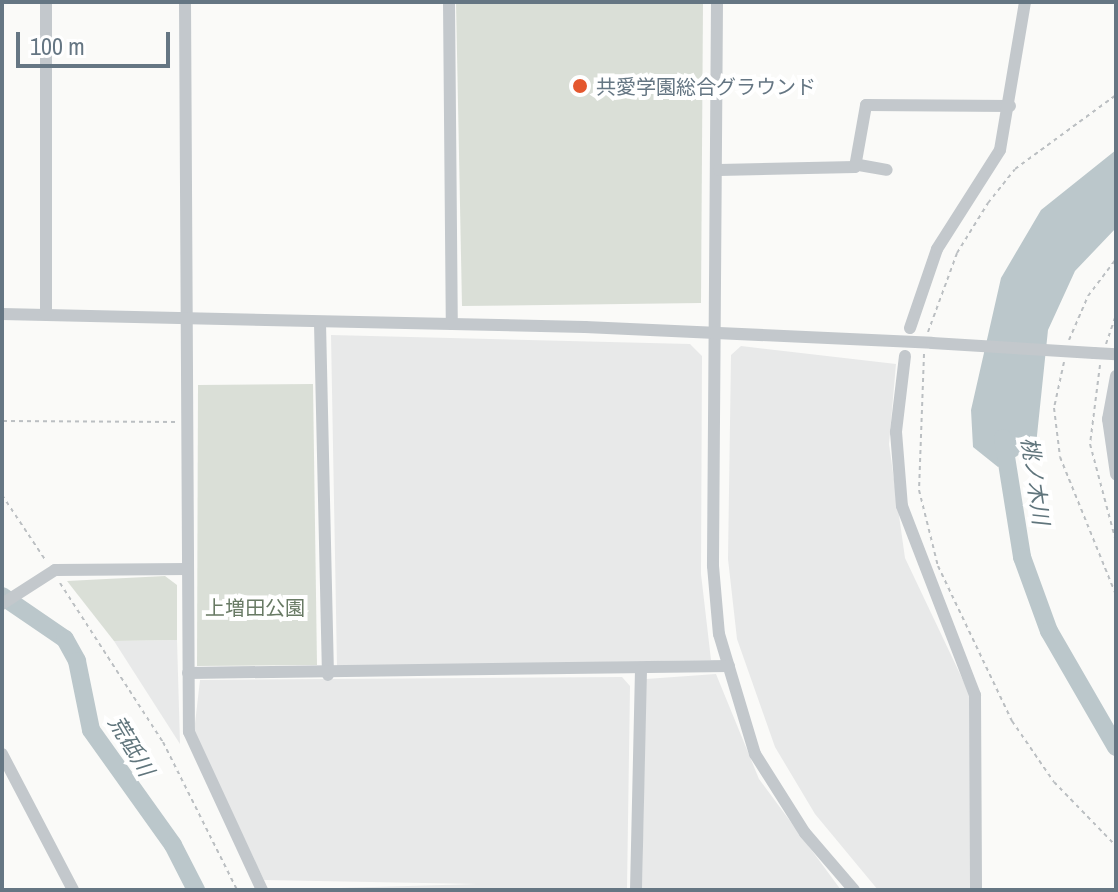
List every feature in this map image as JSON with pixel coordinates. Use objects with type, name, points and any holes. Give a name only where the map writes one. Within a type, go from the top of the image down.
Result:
[{"type":"street","points":[[46,2],[46,314]]},
{"type":"street","points":[[185,2],[187,569],[191,745],[262,890]]},
{"type":"street","points":[[449,2],[452,324]]},
{"type":"street","points":[[717,2],[719,332],[713,566],[729,666],[755,754],[805,833],[854,890]]},
{"type":"street","points":[[910,328],[937,249],[998,156],[1010,106],[1025,2]]},
{"type":"street","points":[[859,165],[866,105],[1010,106]]},
{"type":"street","points":[[719,170],[859,165],[887,170]]},
{"type":"street","points":[[2,314],[186,322],[452,324],[719,332],[1105,354]]},
{"type":"street","points":[[320,323],[328,675]]},
{"type":"street","points":[[905,356],[896,432],[902,506],[975,695],[976,890]]},
{"type":"street","points":[[1116,376],[1108,419],[1116,474]]},
{"type":"street","points":[[2,604],[52,571],[187,569]]},
{"type":"street","points":[[188,673],[328,675],[729,666]]},
{"type":"street","points":[[636,890],[641,670]]},
{"type":"street","points":[[2,754],[73,890]]},
{"type":"path","points":[[1116,95],[1047,142],[988,203],[957,253],[928,343],[919,490],[938,566],[1012,721],[1054,782],[1116,846]]},
{"type":"path","points":[[1116,259],[1072,328],[1054,408],[1060,457],[1116,595]]},
{"type":"path","points":[[1116,315],[1105,354],[1090,444],[1116,542]]},
{"type":"path","points":[[3,421],[187,422]]},
{"type":"path","points":[[2,495],[163,742],[237,890]]},
{"type":"shaded area","points":[[1116,150],[1116,228],[1075,271],[1048,330],[1036,445],[998,467],[973,447],[971,410],[1001,278],[1041,210]]},
{"type":"shaded area","points":[[331,335],[690,344],[702,356],[701,574],[711,660],[337,667]]},
{"type":"shaded area","points":[[741,346],[896,364],[889,444],[905,558],[970,695],[971,890],[878,890],[815,814],[775,747],[737,639],[728,559],[731,355]]},
{"type":"shaded area","points":[[177,640],[180,744],[114,641]]},
{"type":"shaded area","points":[[716,674],[759,779],[841,890],[642,890],[646,679]]},
{"type":"shaded area","points":[[622,677],[630,686],[627,890],[270,890],[477,884],[264,880],[194,732],[200,680]]},
{"type":"green space","name":"共愛学園総合グラウンド","points":[[456,2],[703,2],[701,303],[462,306]]},
{"type":"green space","name":"上増田公園","points":[[313,384],[317,665],[197,666],[198,385]]},
{"type":"green space","points":[[165,576],[177,585],[177,640],[114,641],[67,581]]},
{"type":"waterway","name":"桃ノ木川","points":[[1003,438],[1022,557],[1049,631],[1116,747]]},
{"type":"waterway","name":"荒砥川","points":[[2,596],[65,639],[77,661],[91,730],[173,845],[196,890]]},
{"type":"place","name":"共愛学園総合グラウンド","points":[[580,86]]}]
